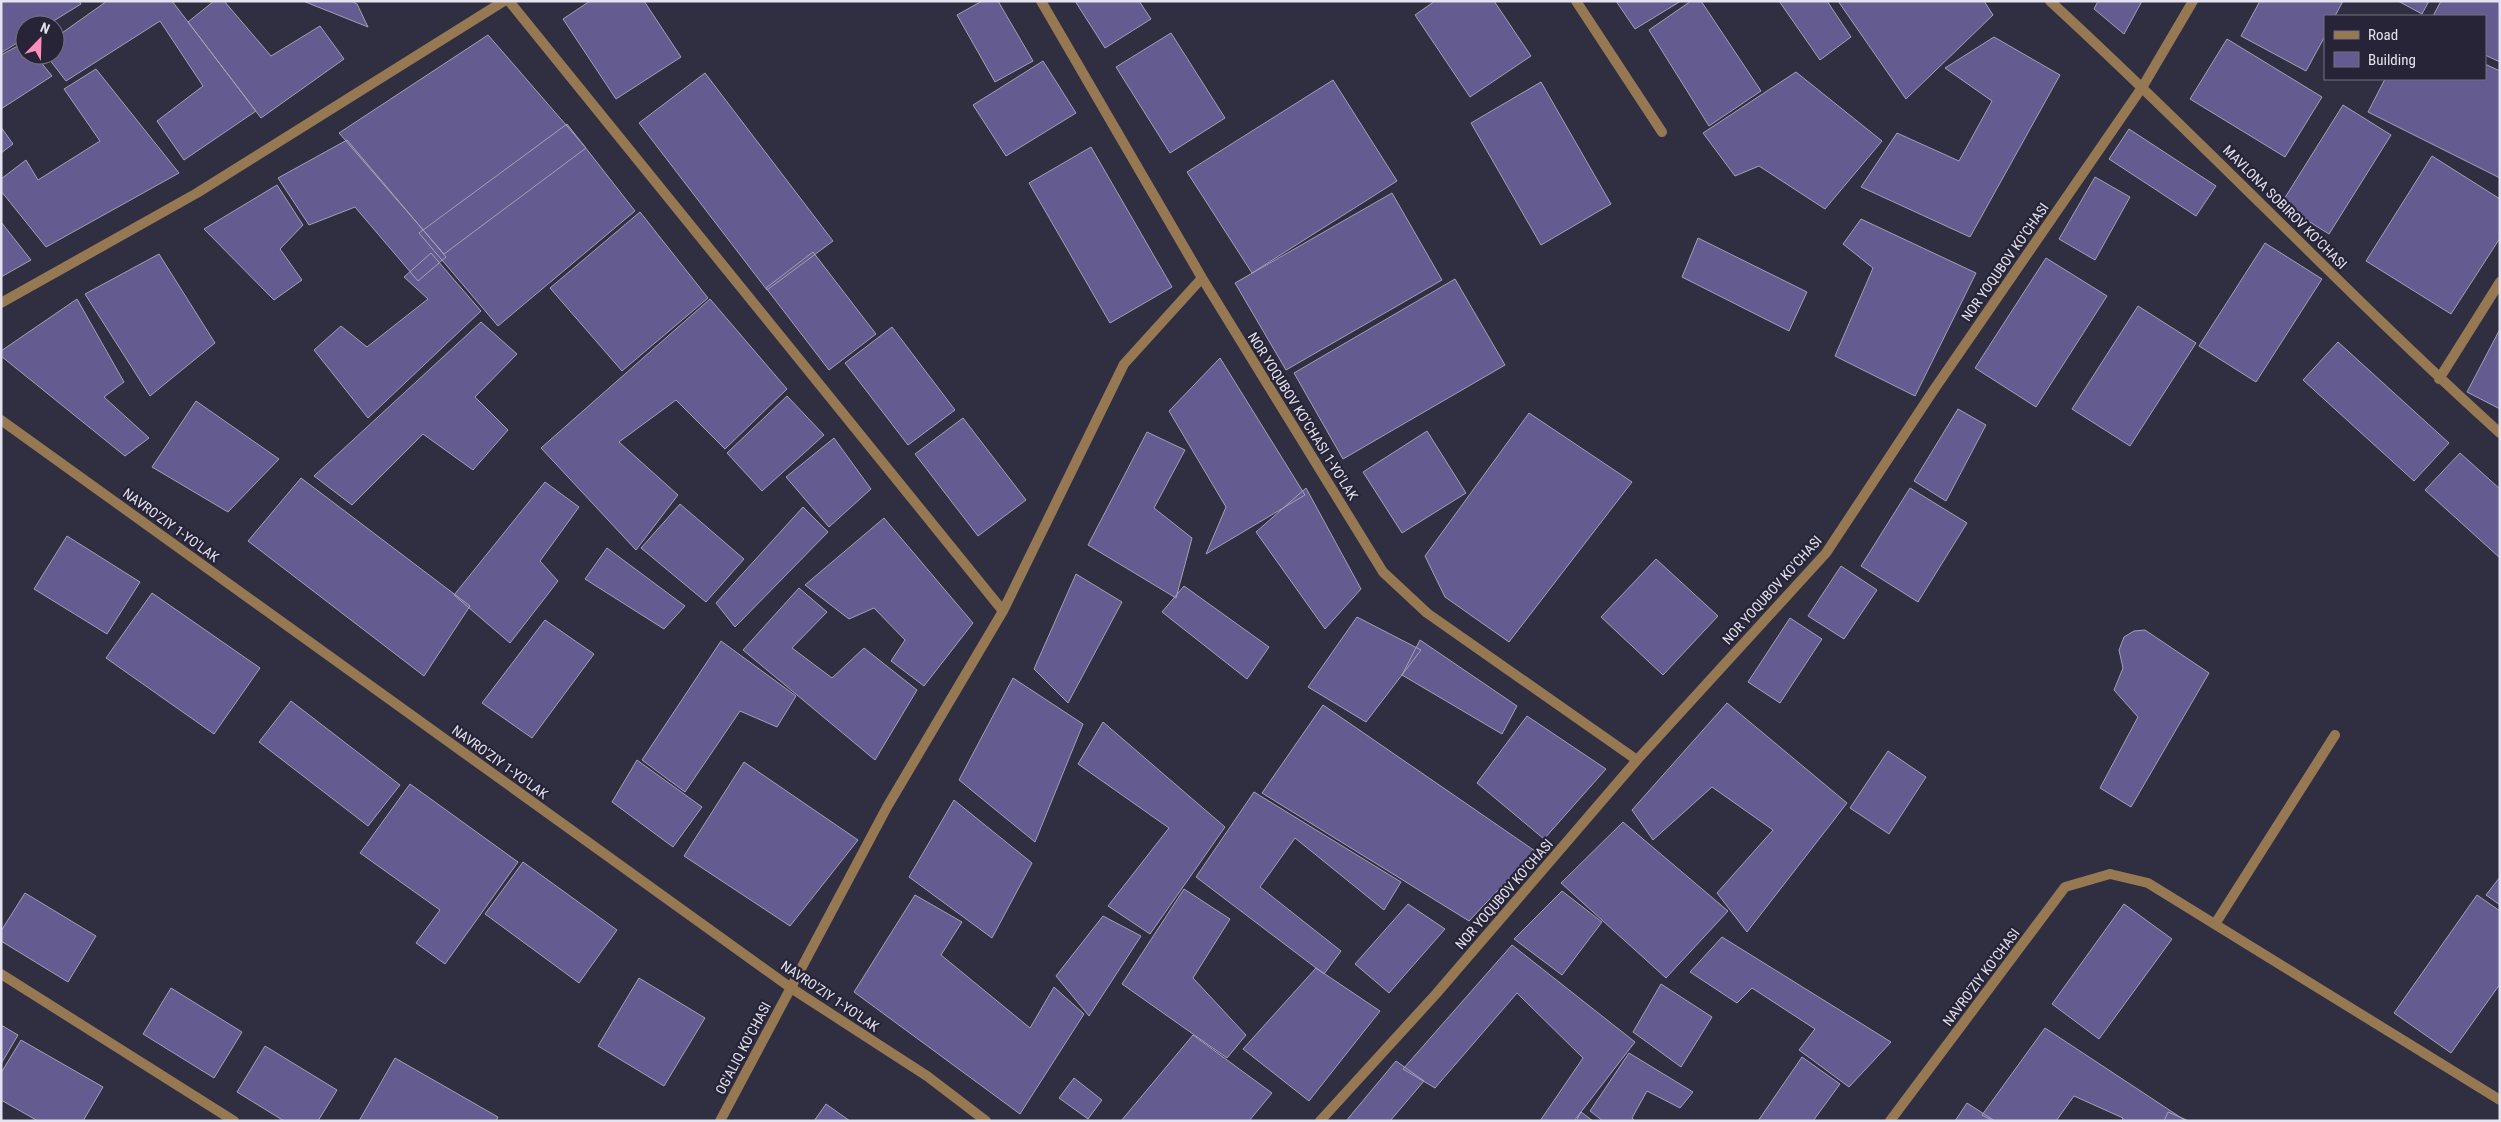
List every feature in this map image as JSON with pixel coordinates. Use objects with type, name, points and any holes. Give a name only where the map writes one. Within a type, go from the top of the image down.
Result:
[{"type":"street","points":[[1,303],[197,193],[504,1]]},
{"type":"street","points":[[509,1],[1003,611]]},
{"type":"street","name":"NOR YOQUBOV KO'CHASI 1-YO'LAK","points":[[1041,1],[1202,278],[1383,572],[1427,612],[1636,760]]},
{"type":"street","points":[[1576,1],[1662,132]]},
{"type":"street","name":"MAVLONA SOBIROV KO'CHASI","points":[[2050,1],[2143,86],[2439,378],[2500,434]]},
{"type":"street","name":"NOR YOQUBOV KO'CHASI","points":[[1320,1121],[1436,994],[1636,760],[1826,553],[1933,390],[2143,86],[2193,1]]},
{"type":"street","name":"OG'ALIQ KO'CHASI","points":[[720,1121],[887,807],[1003,611],[1124,364],[1202,278]]},
{"type":"street","points":[[2439,378],[2500,282]]},
{"type":"street","name":"NAVRO'ZIY 1-YO'LAK","points":[[1,420],[791,988],[927,1076],[986,1121]]},
{"type":"street","points":[[2335,735],[2215,924],[2500,1100]]},
{"type":"street","name":"NAVRO'ZIY KO'CHASI","points":[[1890,1121],[2065,887],[2110,874],[2148,882],[2215,924]]},
{"type":"street","points":[[1,974],[234,1121]]},
{"type":"building","points":[[1,1],[79,1],[81,4],[63,15],[15,15],[15,44],[1,53]]},
{"type":"building","points":[[107,1],[172,1],[256,111],[184,160],[157,121],[203,86],[160,21],[66,81],[54,65],[65,65],[65,31]]},
{"type":"building","points":[[214,1],[224,1],[271,56],[320,26],[344,59],[261,118],[188,22]]},
{"type":"building","points":[[303,1],[351,1],[357,4],[368,27]]},
{"type":"building","points":[[590,1],[644,1],[681,57],[616,99],[563,19]]},
{"type":"building","points":[[982,1],[998,1],[1033,61],[995,82],[957,15]]},
{"type":"building","points":[[1075,1],[1139,1],[1151,19],[1105,48]]},
{"type":"building","points":[[1435,1],[1494,1],[1531,56],[1470,97],[1415,15]]},
{"type":"building","points":[[1616,1],[1681,1],[1635,29]]},
{"type":"building","points":[[1691,1],[1701,1],[1761,91],[1709,126],[1649,30]]},
{"type":"building","points":[[1779,1],[1827,1],[1851,37],[1820,60]]},
{"type":"building","points":[[1838,1],[1984,1],[1993,15],[1906,99]]},
{"type":"building","points":[[2098,1],[2142,1],[2124,34],[2094,9]]},
{"type":"building","points":[[2260,1],[2343,1],[2336,15],[2324,15],[2324,38],[2306,71],[2241,36]]},
{"type":"building","points":[[2398,1],[2429,1],[2422,14]]},
{"type":"building","points":[[2441,1],[2500,1],[2500,62],[2486,55],[2486,15],[2434,15]]},
{"type":"building","points":[[1171,33],[1225,118],[1170,153],[1116,67]]},
{"type":"building","points":[[488,35],[586,148],[444,254],[339,133]]},
{"type":"building","points":[[1994,37],[2060,75],[1970,237],[1861,187],[1897,133],[1959,161],[1992,101],[1945,68]]},
{"type":"building","points":[[2227,39],[2322,97],[2285,157],[2190,99]]},
{"type":"building","points":[[15,47],[15,65],[43,65],[52,76],[1,109],[1,55]]},
{"type":"building","points":[[1043,61],[1076,113],[1006,156],[973,105]]},
{"type":"building","points":[[2486,64],[2500,71],[2500,178],[2368,112],[2384,80],[2486,80]]},
{"type":"building","points":[[96,69],[179,173],[46,247],[1,191],[1,179],[26,160],[38,180],[100,141],[64,89]]},
{"type":"building","points":[[1796,72],[1882,141],[1825,209],[1759,166],[1735,176],[1703,133]]},
{"type":"building","points":[[705,73],[833,241],[767,290],[639,123]]},
{"type":"building","points":[[1333,80],[1397,181],[1252,273],[1187,172]]},
{"type":"building","points":[[1541,82],[1611,204],[1541,245],[1471,123]]},
{"type":"building","points":[[2343,105],[2391,135],[2329,234],[2281,204]]},
{"type":"building","points":[[567,124],[635,211],[498,326],[419,233]]},
{"type":"building","points":[[1,127],[13,144],[1,153]]},
{"type":"building","points":[[2129,129],[2216,186],[2196,216],[2109,159]]},
{"type":"building","points":[[347,140],[446,257],[418,281],[355,207],[309,225],[278,178]]},
{"type":"building","points":[[1091,147],[1172,287],[1110,323],[1029,183]]},
{"type":"building","points":[[2432,156],[2500,199],[2500,238],[2451,314],[2366,261]]},
{"type":"building","points":[[2095,177],[2130,197],[2095,260],[2059,239]]},
{"type":"building","points":[[277,185],[303,225],[280,249],[302,280],[274,300],[204,229]]},
{"type":"building","points":[[1392,193],[1442,280],[1286,370],[1235,283]]},
{"type":"building","points":[[640,212],[708,298],[622,371],[550,288]]},
{"type":"building","points":[[1861,219],[1976,273],[1915,396],[1835,356],[1873,268],[1843,244]]},
{"type":"building","points":[[1,222],[31,260],[1,277]]},
{"type":"building","points":[[1698,238],[1807,292],[1789,331],[1682,277]]},
{"type":"building","points":[[2265,243],[2322,279],[2256,382],[2199,346]]},
{"type":"building","points":[[813,252],[876,334],[829,370],[766,288]]},
{"type":"building","points":[[431,253],[481,311],[368,418],[314,350],[341,326],[367,347],[428,299],[404,277]]},
{"type":"building","points":[[159,254],[215,343],[150,396],[85,294]]},
{"type":"building","points":[[2046,258],[2107,296],[2036,407],[1975,368]]},
{"type":"building","points":[[1455,279],[1505,365],[1343,459],[1294,373]]},
{"type":"building","points":[[77,299],[124,382],[104,397],[149,438],[125,456],[1,356],[1,351]]},
{"type":"building","points":[[710,299],[787,389],[725,449],[676,400],[619,442],[678,495],[636,550],[541,448]]},
{"type":"building","points":[[2138,306],[2196,343],[2130,446],[2072,409]]},
{"type":"building","points":[[481,322],[517,354],[475,397],[508,430],[473,470],[423,434],[352,505],[314,476]]},
{"type":"building","points":[[892,327],[955,410],[908,445],[845,363]]},
{"type":"building","points":[[2500,329],[2500,409],[2467,392]]},
{"type":"building","points":[[2338,342],[2449,443],[2414,481],[2303,380]]},
{"type":"building","points":[[1220,358],[1305,495],[1206,554],[1226,507],[1169,411]]},
{"type":"building","points":[[787,396],[824,435],[762,491],[727,453]]},
{"type":"building","points":[[196,401],[279,459],[228,512],[152,467]]},
{"type":"building","points":[[1958,409],[1986,425],[1946,501],[1914,481]]},
{"type":"building","points":[[1529,413],[1632,482],[1509,642],[1445,597],[1425,556]]},
{"type":"building","points":[[963,418],[1026,500],[978,536],[915,454]]},
{"type":"building","points":[[1427,431],[1466,493],[1402,533],[1363,472]]},
{"type":"building","points":[[1147,432],[1185,450],[1154,508],[1192,538],[1176,598],[1088,545]]},
{"type":"building","points":[[834,438],[871,489],[829,527],[786,477]]},
{"type":"building","points":[[2460,453],[2500,489],[2500,558],[2425,490]]},
{"type":"building","points":[[301,478],[470,606],[424,676],[248,541]]},
{"type":"building","points":[[545,482],[579,507],[540,561],[558,581],[510,643],[454,595]]},
{"type":"building","points":[[1306,488],[1361,589],[1325,629],[1256,532]]},
{"type":"building","points":[[1910,488],[1967,523],[1918,602],[1861,566]]},
{"type":"building","points":[[680,504],[744,559],[706,602],[641,548]]},
{"type":"building","points":[[803,507],[828,532],[735,627],[716,603]]},
{"type":"building","points":[[884,518],[973,623],[924,686],[891,661],[905,640],[874,608],[849,619],[805,585]]},
{"type":"building","points":[[67,536],[140,582],[107,634],[34,589]]},
{"type":"building","points":[[607,548],[685,606],[664,629],[585,579]]},
{"type":"building","points":[[1656,559],[1718,616],[1663,675],[1601,617]]},
{"type":"building","points":[[1841,566],[1877,590],[1844,639],[1808,616]]},
{"type":"building","points":[[1076,574],[1122,602],[1068,703],[1034,669]]},
{"type":"building","points":[[1184,586],[1269,647],[1247,679],[1162,612]]},
{"type":"building","points":[[799,588],[827,612],[792,648],[832,678],[864,648],[917,690],[875,760],[743,650]]},
{"type":"building","points":[[152,593],[260,668],[214,734],[106,658]]},
{"type":"building","points":[[1357,617],[1421,650],[1366,722],[1308,687]]},
{"type":"building","points":[[1790,618],[1822,639],[1780,703],[1748,682]]},
{"type":"building","points":[[545,620],[594,654],[532,738],[482,703]]},
{"type":"building","points":[[2145,630],[2209,673],[2131,807],[2100,788],[2138,717],[2114,690],[2123,668],[2119,650],[2124,637],[2134,631]]},
{"type":"building","points":[[1420,640],[1517,706],[1502,734],[1402,675]]},
{"type":"building","points":[[721,641],[796,696],[777,727],[740,711],[685,792],[642,760]]},
{"type":"building","points":[[1013,678],[1083,724],[1035,842],[959,780]]},
{"type":"building","points":[[291,701],[400,785],[368,826],[259,742]]},
{"type":"building","points":[[1727,703],[1847,803],[1747,932],[1717,893],[1773,830],[1712,787],[1653,840],[1632,810]]},
{"type":"building","points":[[1323,705],[1535,851],[1469,921],[1262,793]]},
{"type":"building","points":[[1527,716],[1606,769],[1544,839],[1477,783]]},
{"type":"building","points":[[1103,722],[1225,827],[1150,934],[1108,906],[1169,828],[1078,764]]},
{"type":"building","points":[[1888,751],[1926,777],[1889,834],[1850,808]]},
{"type":"building","points":[[637,760],[702,807],[673,847],[612,802]]},
{"type":"building","points":[[744,762],[858,840],[790,926],[684,856]]},
{"type":"building","points":[[410,784],[518,862],[445,964],[416,943],[440,910],[360,853]]},
{"type":"building","points":[[1254,792],[1401,882],[1384,910],[1295,838],[1260,887],[1341,951],[1324,974],[1196,877]]},
{"type":"building","points":[[954,800],[1032,863],[992,938],[909,877]]},
{"type":"building","points":[[1623,822],[1728,911],[1666,978],[1561,883]]},
{"type":"building","points":[[523,862],[617,930],[579,983],[485,914]]},
{"type":"building","points":[[2500,877],[2500,905],[2486,895]]},
{"type":"building","points":[[1184,889],[1230,919],[1193,978],[1246,1035],[1227,1058],[1122,984]]},
{"type":"building","points":[[1562,891],[1602,922],[1562,975],[1514,939]]},
{"type":"building","points":[[25,893],[96,936],[68,982],[1,941],[1,931]]},
{"type":"building","points":[[915,895],[962,922],[941,955],[1030,1028],[1054,987],[1084,1014],[1020,1114],[854,992]]},
{"type":"building","points":[[2477,895],[2500,911],[2500,984],[2451,1053],[2394,1013]]},
{"type":"building","points":[[1408,904],[1445,929],[1389,993],[1355,964]]},
{"type":"building","points":[[2124,904],[2172,939],[2099,1039],[2052,1004]]},
{"type":"building","points":[[1103,916],[1141,936],[1089,1016],[1056,976]]},
{"type":"building","points":[[1722,937],[1891,1042],[1849,1087],[1799,1050],[1815,1029],[1752,988],[1737,1003],[1690,972]]},
{"type":"building","points":[[1512,945],[1635,1042],[1574,1121],[1540,1121],[1583,1058],[1517,993],[1435,1088],[1403,1069]]},
{"type":"building","points":[[1316,968],[1380,1011],[1309,1101],[1243,1049]]},
{"type":"building","points":[[639,978],[705,1018],[664,1086],[598,1046]]},
{"type":"building","points":[[1661,984],[1712,1017],[1681,1067],[1633,1032]]},
{"type":"building","points":[[171,988],[242,1032],[214,1078],[143,1034]]},
{"type":"building","points":[[1,1025],[18,1035],[1,1064]]},
{"type":"building","points":[[2045,1028],[2186,1121],[2122,1121],[2123,1118],[2074,1096],[2056,1121],[1993,1121],[1982,1115]]},
{"type":"building","points":[[1193,1035],[1272,1093],[1249,1121],[1121,1121]]},
{"type":"building","points":[[21,1040],[103,1087],[83,1121],[38,1121],[1,1100],[1,1073]]},
{"type":"building","points":[[265,1046],[337,1090],[318,1121],[284,1121],[237,1092]]},
{"type":"building","points":[[1629,1053],[1693,1092],[1680,1108],[1647,1091],[1632,1118],[1635,1121],[1603,1121],[1590,1111]]},
{"type":"building","points":[[1802,1057],[1840,1084],[1813,1121],[1758,1121]]},
{"type":"building","points":[[395,1058],[498,1117],[496,1121],[359,1121]]},
{"type":"building","points":[[1396,1061],[1424,1081],[1390,1121],[1346,1121]]},
{"type":"building","points":[[1074,1078],[1102,1100],[1088,1119],[1059,1098]]},
{"type":"building","points":[[1967,1103],[1995,1121],[1955,1121]]},
{"type":"building","points":[[826,1104],[850,1121],[814,1121]]},
{"type":"building","points":[[1581,1112],[1593,1121],[1576,1121]]},
{"type":"building","points":[[2168,1112],[2189,1121],[2164,1121]]}]
